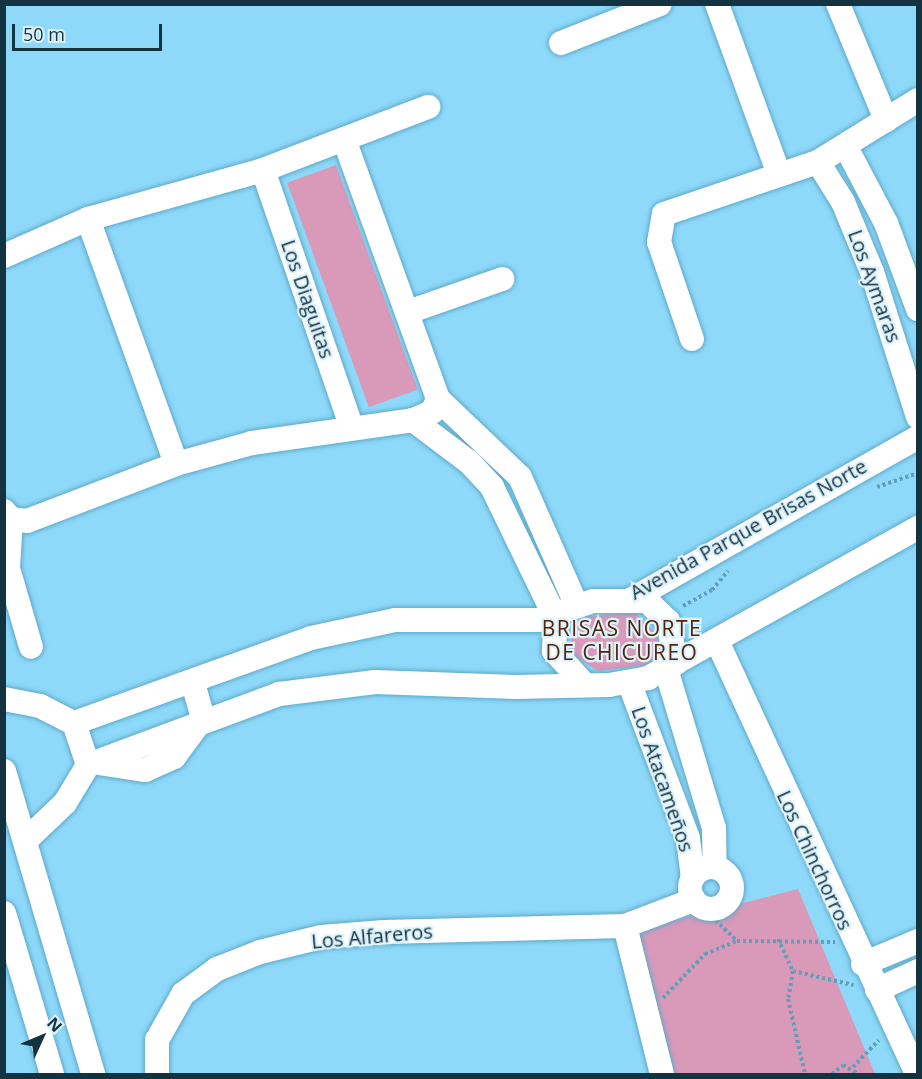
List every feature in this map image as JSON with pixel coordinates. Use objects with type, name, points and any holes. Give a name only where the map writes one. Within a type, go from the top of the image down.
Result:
[{"type":"street","points":[[561,44],[660,4]]},
{"type":"street","points":[[717,4],[779,174]]},
{"type":"street","points":[[838,4],[886,120]]},
{"type":"street","points":[[692,339],[659,242],[664,214],[818,162],[847,148],[918,100]]},
{"type":"street","points":[[4,256],[88,219],[263,170],[345,142],[428,107]]},
{"type":"street","points":[[345,142],[438,399],[520,477],[577,606]]},
{"type":"street","name":"Los Aymaras","points":[[847,148],[886,223],[918,309]]},
{"type":"street","name":"Los Aymaras","points":[[818,162],[843,202],[872,272],[918,417]]},
{"type":"street","name":"Los Diaguitas","points":[[263,170],[352,428]]},
{"type":"street","points":[[88,219],[176,464]]},
{"type":"street","points":[[408,312],[502,279]]},
{"type":"street","points":[[31,648],[8,568],[8,515],[27,521],[176,464],[252,443],[413,420],[432,412],[438,399]]},
{"type":"street","points":[[413,420],[469,462],[492,487],[556,618],[555,651],[584,684]]},
{"type":"street","name":"Avenida Parque Brisas Norte","points":[[74,723],[193,684],[353,626],[556,618],[577,606],[632,599],[918,437]]},
{"type":"street","points":[[26,840],[65,803],[93,764],[203,718],[279,694],[375,682],[584,684],[629,682],[671,666],[718,643],[918,528]]},
{"type":"street","points":[[632,599],[647,601],[668,621],[671,666]]},
{"type":"street","name":"Los Chinchorros","points":[[718,643],[858,954],[917,1074]]},
{"type":"street","name":"Los Atacameños","points":[[671,666],[714,828],[701,888]]},
{"type":"street","name":"Los Atacameños","points":[[629,682],[688,838],[701,888]]},
{"type":"street","points":[[193,684],[203,718]]},
{"type":"street","points":[[4,699],[40,706],[74,723],[93,764]]},
{"type":"street","points":[[4,771],[93,1074]]},
{"type":"street","name":"Los Alfareros","points":[[156,1074],[157,1040],[183,994],[217,969],[260,952],[321,937],[384,932],[626,926],[701,888]]},
{"type":"street","points":[[4,913],[52,1074]]},
{"type":"street","points":[[626,926],[644,1012],[662,1074]]},
{"type":"street","points":[[858,954],[918,941]]},
{"type":"street","points":[[877,990],[918,971]]},
{"type":"street","points":[[38,1025],[58,1031],[75,1014]]},
{"type":"path","points":[[701,888],[737,941]]},
{"type":"path","points":[[644,1012],[682,983],[705,954],[737,941],[778,939],[858,954]]},
{"type":"path","points":[[778,939],[793,971],[788,999],[805,1074]]},
{"type":"path","points":[[793,971],[877,990]]},
{"type":"path","points":[[853,1067],[893,1025]]},
{"type":"path","points":[[832,1074],[843,1065],[853,1067],[858,1074]]},
{"type":"shaded area","points":[[336,165],[418,390],[369,407],[287,183]]},
{"type":"shaded area","points":[[634,612],[656,633],[660,650],[652,664],[598,671],[573,655],[570,636],[584,617]]},
{"type":"shaded area","points":[[798,889],[875,1074],[674,1074],[634,931]]},
{"type":"district","name":"BRISAS NORTE DE CHICUREO","points":[[622,640]]}]
